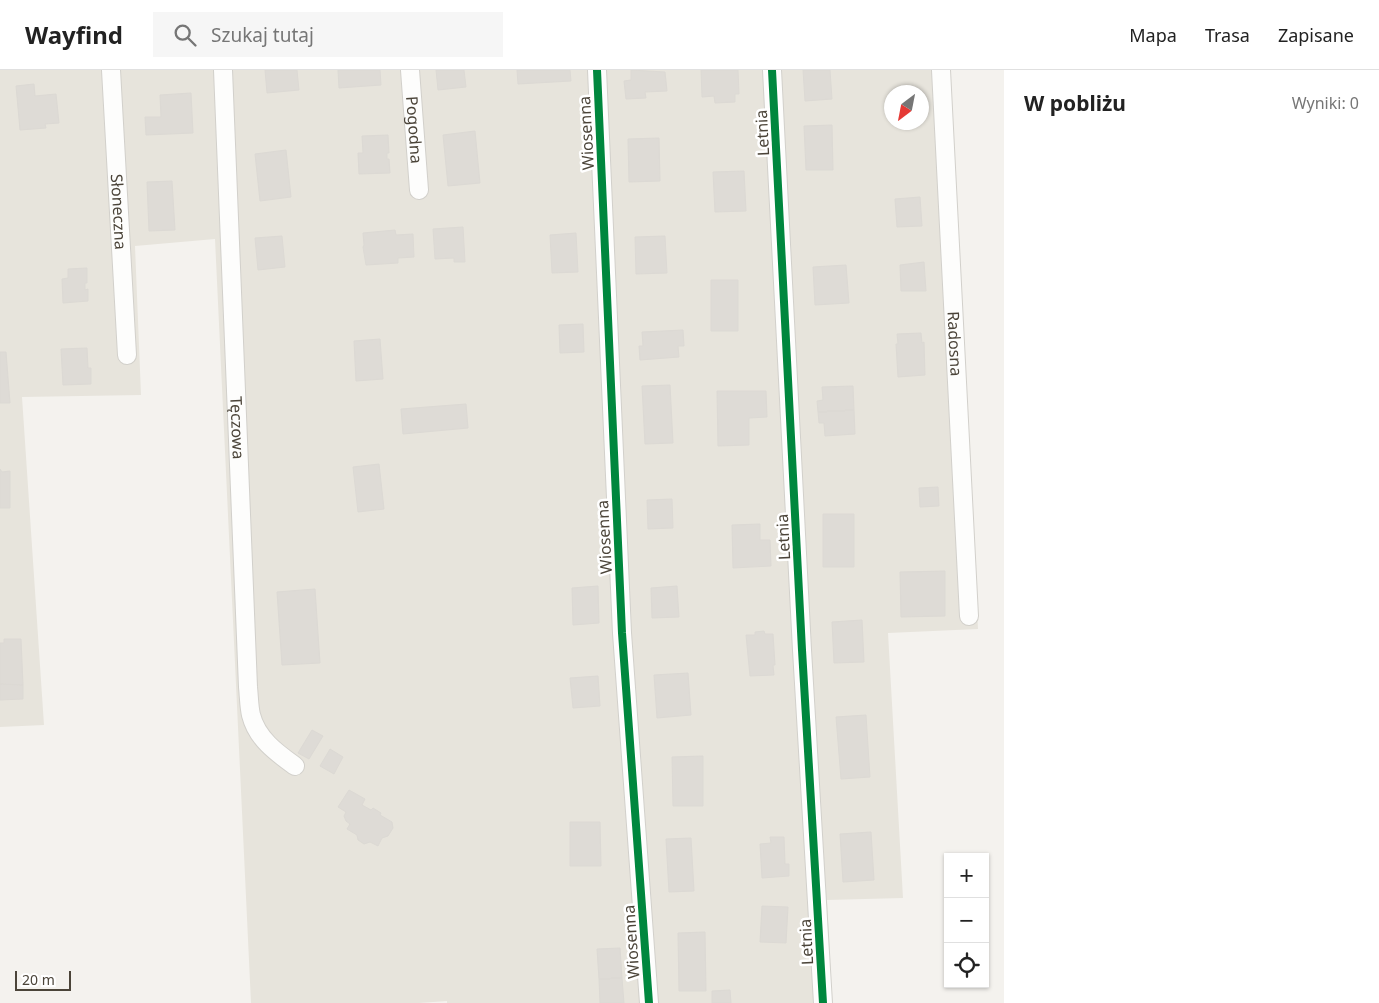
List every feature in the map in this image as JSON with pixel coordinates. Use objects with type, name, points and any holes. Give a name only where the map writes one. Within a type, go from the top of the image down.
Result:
[{"type":"street","name":"Słoneczna","points":[[112,70],[127,355]]},
{"type":"street","name":"Tęczowa","points":[[223,70],[247,667],[251,716],[262,738],[274,751],[295,766]]},
{"type":"street","name":"Pogodna","points":[[410,70],[419,190]]},
{"type":"street","name":"Wiosenna","points":[[597,70],[622,633],[649,1003]]},
{"type":"street","name":"Letnia","points":[[772,70],[802,650],[823,1003]]},
{"type":"street","name":"Radosna","points":[[941,70],[969,616]]},
{"type":"shaded area","points":[[0,70],[949,70],[978,629],[888,633],[903,898],[827,900],[832,1003],[447,1003],[447,1001],[419,1003],[251,1003],[215,239],[135,246],[141,395],[22,397],[44,725],[0,727]]},
{"type":"building","points":[[265,70],[297,70],[299,90],[267,93]]},
{"type":"building","points":[[338,70],[380,70],[381,85],[339,88]]},
{"type":"building","points":[[436,70],[464,70],[466,87],[438,90]]},
{"type":"building","points":[[517,70],[570,70],[571,81],[518,84]]},
{"type":"building","points":[[631,70],[665,72],[667,91],[645,92],[646,98],[626,99],[624,81],[631,80]]},
{"type":"building","points":[[701,70],[738,70],[739,94],[735,94],[735,102],[715,103],[714,96],[702,97]]},
{"type":"building","points":[[803,70],[830,70],[832,99],[805,101]]},
{"type":"building","points":[[34,84],[35,96],[56,94],[59,123],[45,124],[46,128],[20,130],[16,86]]},
{"type":"building","points":[[191,93],[193,133],[146,135],[145,117],[161,117],[160,95]]},
{"type":"building","points":[[832,125],[833,170],[806,170],[804,126]]},
{"type":"building","points":[[475,131],[480,183],[448,186],[443,135]]},
{"type":"building","points":[[388,135],[389,153],[387,153],[387,159],[389,159],[390,173],[359,174],[358,153],[363,153],[362,136]]},
{"type":"building","points":[[659,138],[660,181],[629,182],[628,139]]},
{"type":"building","points":[[286,150],[291,197],[260,201],[255,154]]},
{"type":"building","points":[[744,171],[746,211],[715,212],[713,172]]},
{"type":"building","points":[[172,181],[175,230],[149,231],[147,182]]},
{"type":"building","points":[[920,197],[922,226],[897,227],[895,199]]},
{"type":"building","points":[[463,227],[465,262],[454,262],[454,258],[435,259],[433,229]]},
{"type":"building","points":[[395,230],[396,235],[413,234],[414,257],[398,258],[398,263],[366,265],[363,233]]},
{"type":"building","points":[[576,233],[578,272],[552,273],[550,235]]},
{"type":"building","points":[[282,236],[285,267],[258,270],[255,238]]},
{"type":"building","points":[[665,236],[667,273],[636,274],[635,237]]},
{"type":"building","points":[[924,262],[926,291],[901,291],[900,265]]},
{"type":"building","points":[[846,265],[849,303],[815,305],[813,267]]},
{"type":"building","points":[[87,268],[85,290],[88,289],[88,301],[63,303],[62,279],[68,278],[68,269]]},
{"type":"building","points":[[711,280],[738,280],[738,331],[711,331]]},
{"type":"building","points":[[583,324],[584,352],[560,353],[559,325]]},
{"type":"building","points":[[683,330],[684,346],[678,346],[679,357],[640,360],[639,346],[643,346],[642,332]]},
{"type":"building","points":[[921,333],[922,343],[924,342],[925,375],[898,377],[897,334]]},
{"type":"building","points":[[380,339],[383,379],[356,381],[354,341]]},
{"type":"building","points":[[87,348],[88,368],[91,368],[91,384],[63,385],[61,349]]},
{"type":"building","points":[[0,352],[6,352],[10,403],[0,403]]},
{"type":"building","points":[[670,385],[673,443],[645,444],[642,386]]},
{"type":"building","points":[[853,386],[854,410],[818,412],[817,401],[823,400],[822,387]]},
{"type":"building","points":[[717,391],[766,391],[767,417],[749,418],[749,445],[718,446]]},
{"type":"building","points":[[466,404],[468,428],[403,434],[401,409]]},
{"type":"building","points":[[854,410],[855,434],[825,436],[824,423],[819,423],[818,412]]},
{"type":"building","points":[[379,464],[384,509],[358,512],[353,467]]},
{"type":"building","points":[[0,469],[2,472],[10,471],[10,508],[0,508]]},
{"type":"building","points":[[938,487],[939,506],[920,507],[919,488]]},
{"type":"building","points":[[672,499],[673,528],[648,529],[647,500]]},
{"type":"building","points":[[823,514],[854,514],[854,567],[823,567]]},
{"type":"building","points":[[760,524],[760,540],[770,540],[771,566],[733,568],[732,525]]},
{"type":"building","points":[[945,571],[945,616],[901,617],[900,572]]},
{"type":"building","points":[[598,586],[599,623],[573,625],[572,588]]},
{"type":"building","points":[[677,586],[679,617],[652,618],[651,588]]},
{"type":"building","points":[[315,589],[320,663],[282,665],[277,592]]},
{"type":"building","points":[[862,620],[864,662],[834,663],[832,622]]},
{"type":"building","points":[[764,631],[765,634],[773,634],[774,675],[750,676],[746,635],[755,635],[755,632]]},
{"type":"building","points":[[4,639],[21,639],[23,685],[0,684],[0,643],[4,643]]},
{"type":"building","points":[[688,673],[691,715],[657,718],[654,675]]},
{"type":"building","points":[[598,676],[600,706],[573,708],[570,678]]},
{"type":"building","points":[[0,684],[23,685],[23,699],[0,700]]},
{"type":"building","points":[[866,715],[870,777],[841,779],[836,717]]},
{"type":"building","points":[[312,730],[323,736],[309,759],[298,753]]},
{"type":"building","points":[[330,749],[343,757],[334,774],[320,766]]},
{"type":"building","points":[[703,756],[703,806],[673,806],[672,757]]},
{"type":"building","points":[[349,790],[365,799],[362,805],[371,810],[373,808],[392,822],[393,828],[388,836],[382,838],[378,846],[370,842],[364,844],[358,840],[357,835],[347,829],[350,824],[344,816],[346,812],[338,807]]},
{"type":"building","points":[[570,822],[600,822],[601,866],[570,866]]},
{"type":"building","points":[[871,832],[874,880],[843,882],[840,834]]},
{"type":"building","points":[[770,837],[784,837],[785,864],[789,864],[789,876],[762,878],[760,844],[771,843]]},
{"type":"building","points":[[691,838],[694,891],[669,892],[666,839]]},
{"type":"building","points":[[762,906],[788,907],[786,943],[760,942]]},
{"type":"building","points":[[705,932],[706,991],[679,991],[678,933]]},
{"type":"building","points":[[620,948],[622,978],[599,979],[597,949]]},
{"type":"building","points":[[622,978],[624,1003],[600,1003],[599,979]]},
{"type":"building","points":[[730,990],[731,1003],[712,1003],[712,991]]},
{"type":"cycle path","points":[[597,70],[622,633],[649,1003]]},
{"type":"cycle path","points":[[772,70],[802,650],[823,1003]]}]
